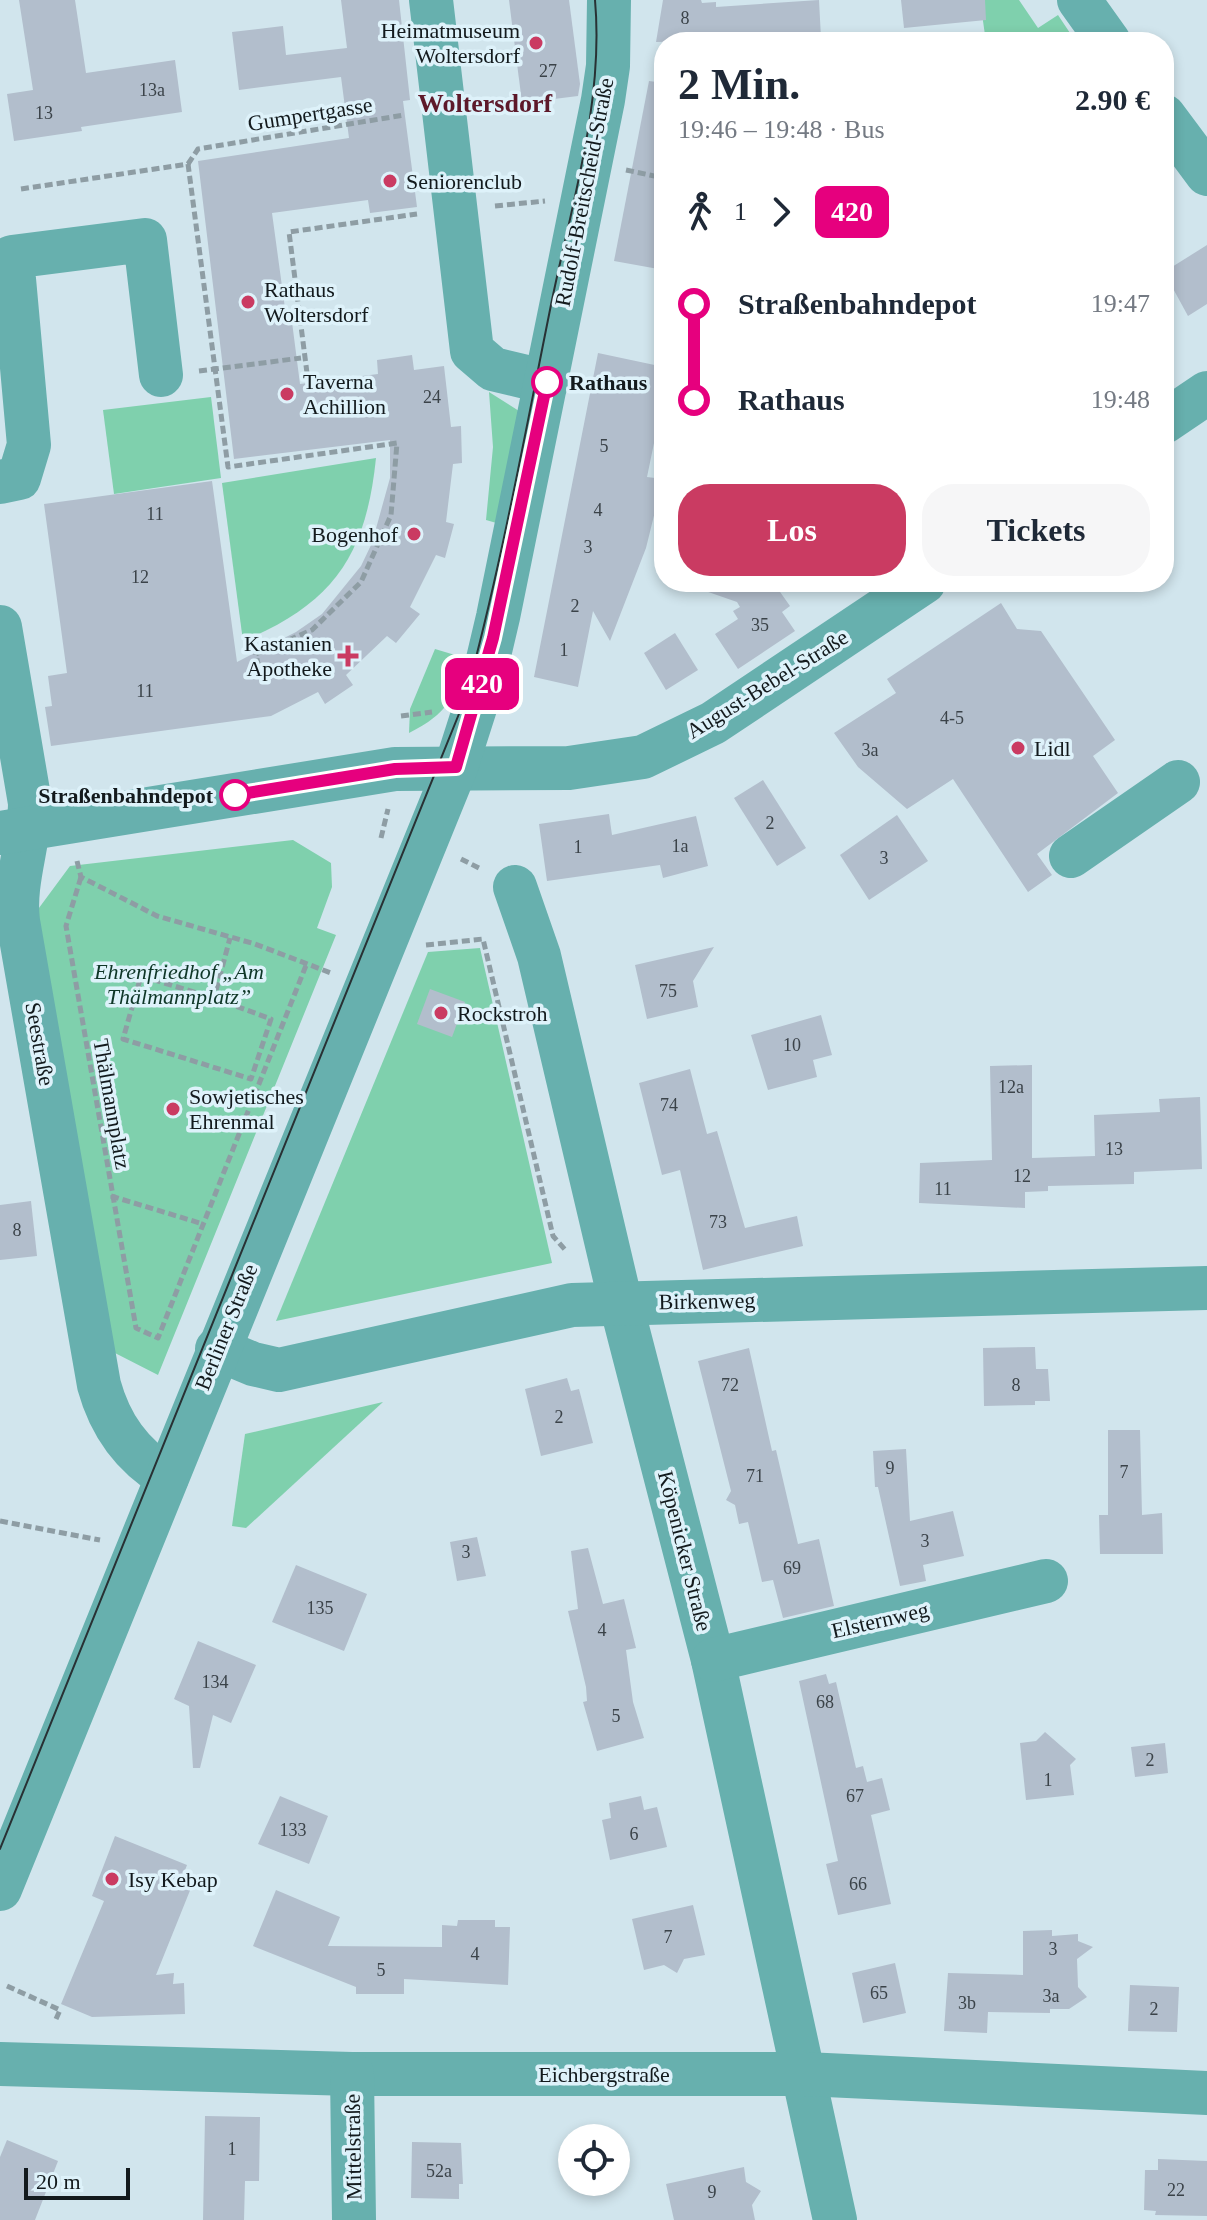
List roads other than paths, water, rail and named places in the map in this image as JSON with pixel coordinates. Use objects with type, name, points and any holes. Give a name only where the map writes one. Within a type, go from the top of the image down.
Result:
[{"type":"street","points":[[431,0],[472,351],[493,369],[547,382]]},
{"type":"street","name":"Rudolf-Breitscheid-Straße","points":[[456,767],[481,689],[547,382],[603,100],[608,66],[609,0]]},
{"type":"street","points":[[1079,0],[1102,32]]},
{"type":"street","points":[[1174,129],[1207,174]]},
{"type":"street","points":[[0,482],[19,478],[29,445],[12,257],[145,240],[161,375]]},
{"type":"street","points":[[1174,415],[1207,393]]},
{"type":"street","name":"August-Bebel-Straße","points":[[15,830],[385,770],[569,768],[643,757],[713,723],[909,592]]},
{"type":"street","name":"Seestraße","points":[[0,627],[29,792],[15,830],[18,921],[99,1385],[114,1425],[150,1464]]},
{"type":"street","name":"Berliner Straße","points":[[0,1889],[150,1464],[217,1349],[456,767]]},
{"type":"street","points":[[1071,856],[1178,782]]},
{"type":"street","name":"Köpenicker Straße","points":[[515,887],[539,956],[608,1304],[713,1660],[835,2220]]},
{"type":"street","name":"Birkenweg","points":[[217,1349],[253,1364],[279,1370],[572,1305],[1207,1288]]},
{"type":"street","name":"Elsternweg","points":[[713,1660],[1046,1581]]},
{"type":"street","name":"Eichbergstraße","points":[[0,2064],[352,2074],[805,2074],[1207,2093]]},
{"type":"street","name":"Mittelstraße","points":[[352,2074],[354,2220]]},
{"type":"tram line","points":[[0,1849],[465,699],[501,550],[584,151],[595,75],[595,0]]},
{"type":"place","name":"Heimatmuseum Woltersdorf","points":[[536,43]]},
{"type":"place","name":"Seniorenclub","points":[[390,181]]},
{"type":"place","name":"Rathaus Woltersdorf","points":[[248,302]]},
{"type":"place","name":"Rathaus","points":[[547,382]]},
{"type":"place","name":"Taverna Achillion","points":[[287,394]]},
{"type":"place","name":"Bogenhof","points":[[414,534]]},
{"type":"place","name":"Kastanien Apotheke","points":[[348,656]]},
{"type":"place","name":"Lidl","points":[[1018,748]]},
{"type":"place","name":"Straßenbahndepot","points":[[235,795]]},
{"type":"place","name":"Rockstroh","points":[[441,1013]]},
{"type":"place","name":"Sowjetisches Ehrenmal","points":[[173,1109]]},
{"type":"place","name":"Isy Kebap","points":[[112,1879]]},
{"type":"district","name":"Woltersdorf","points":[[485,103]]},
{"type":"park label","name":"Ehrenfriedhof „Am Thälmannplatz”","points":[[179,984]]}]
